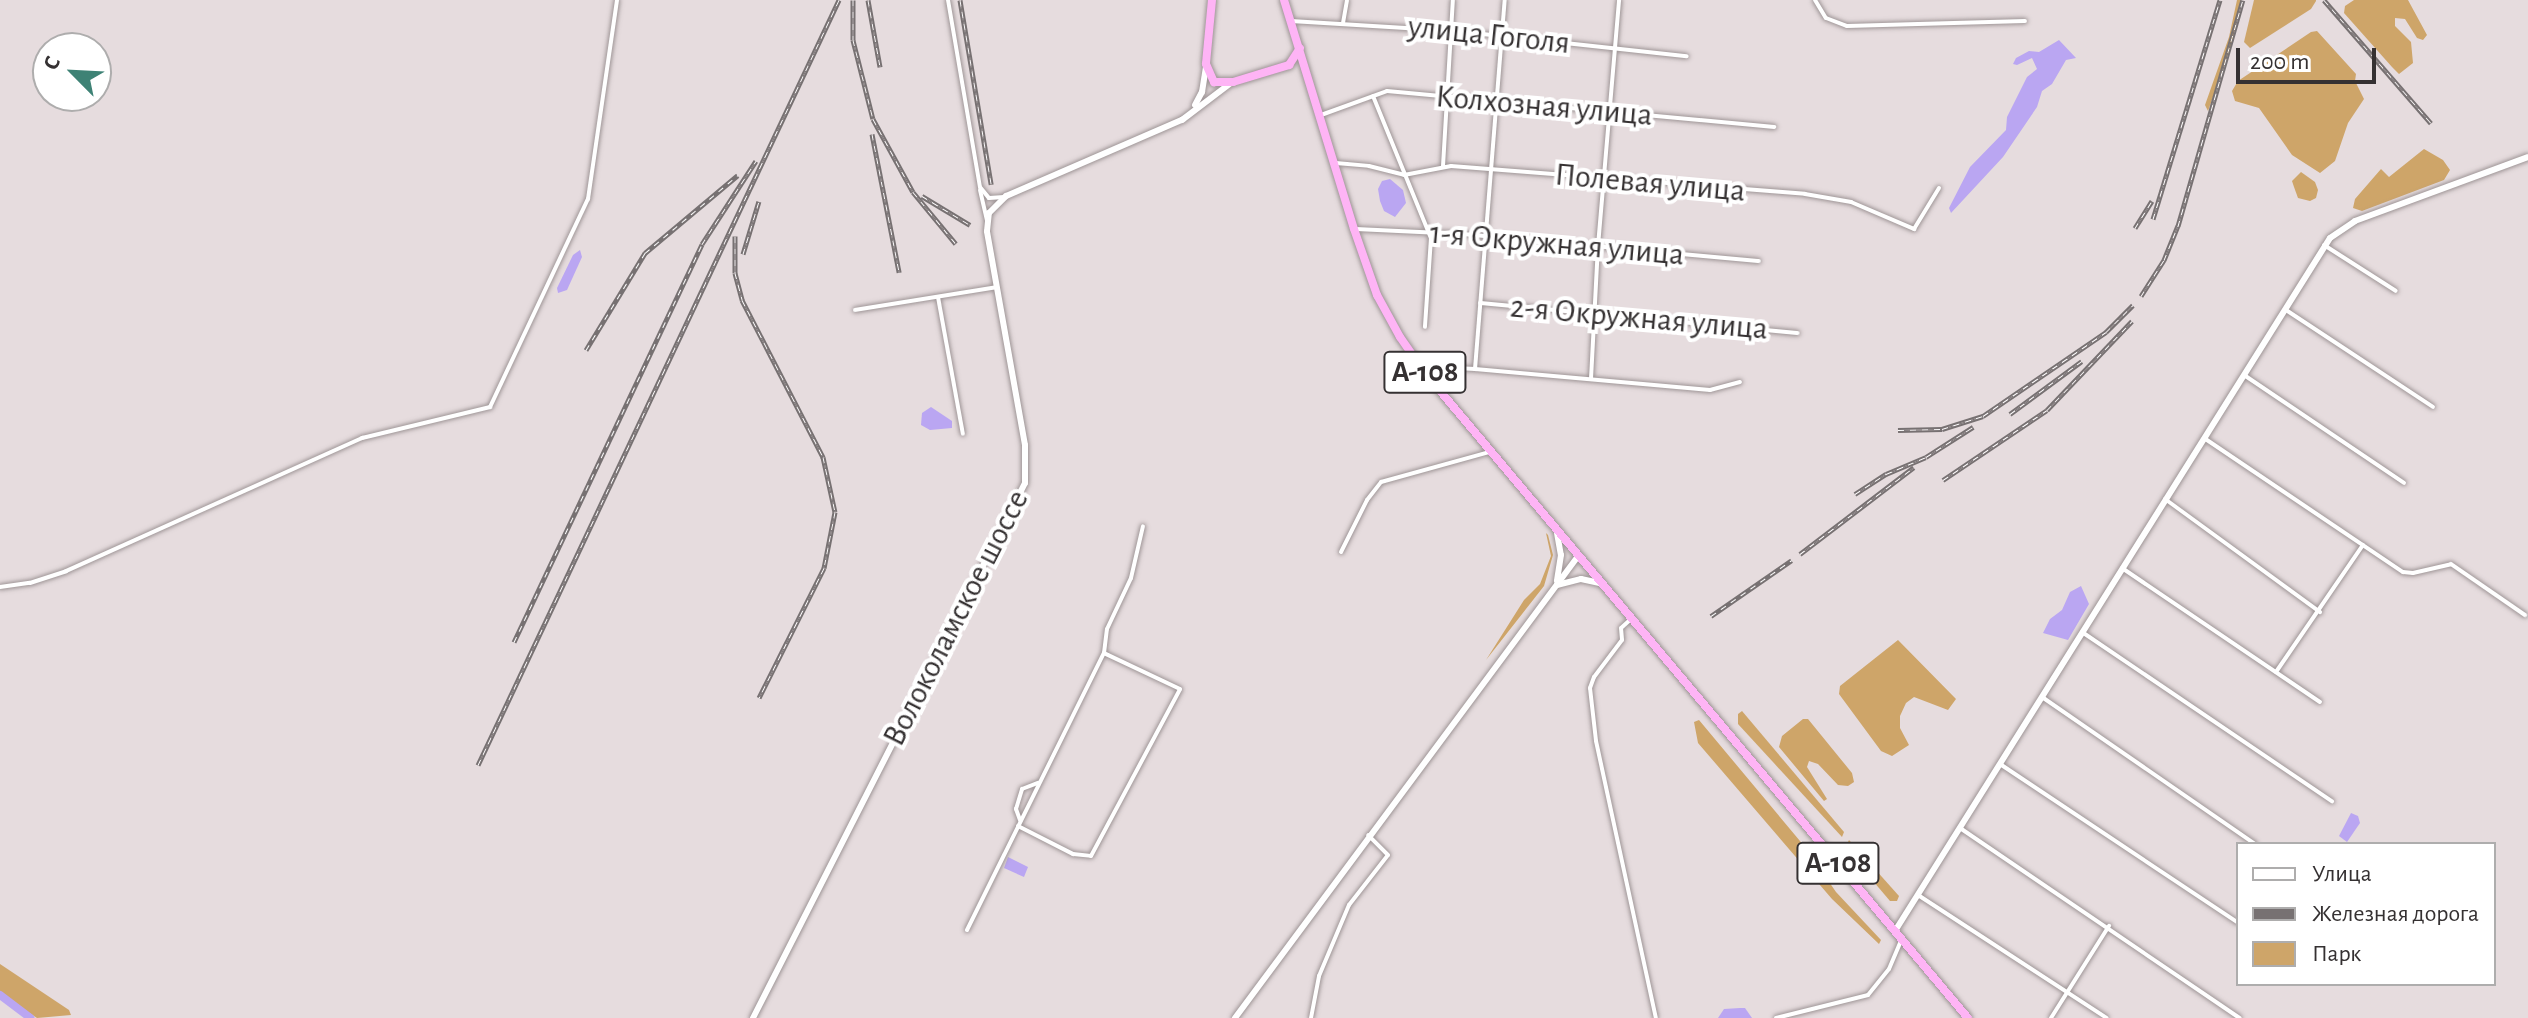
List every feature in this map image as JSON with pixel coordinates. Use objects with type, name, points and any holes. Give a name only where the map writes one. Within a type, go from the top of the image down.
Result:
[{"type":"highway","points":[[1212,0],[1206,64],[1214,82],[1233,82],[1289,65],[1296,60],[1300,48]]},
{"type":"highway","name":"А-108","points":[[1284,0],[1354,229],[1377,295],[1397,333],[1425,373],[1968,1018]]},
{"type":"highway","points":[[1289,65],[1307,73]]},
{"type":"street","points":[[0,587],[30,583],[66,571],[362,438],[490,407],[588,199],[617,0]]},
{"type":"street","points":[[948,0],[987,220]]},
{"type":"street","points":[[1343,23],[1347,0]]},
{"type":"street","points":[[1443,166],[1453,0]]},
{"type":"street","points":[[1475,369],[1505,0]]},
{"type":"street","points":[[1591,379],[1598,246],[1619,0]]},
{"type":"street","points":[[1815,0],[1826,18],[1847,26],[2025,21]]},
{"type":"street","name":"улица Гоголя","points":[[1291,21],[1450,31],[1687,56]]},
{"type":"street","points":[[1182,120],[1200,97],[1206,64]]},
{"type":"street","points":[[987,220],[992,207],[1006,196],[1182,120],[1233,82]]},
{"type":"street","name":"Колхозная улица","points":[[1319,116],[1387,91],[1774,127]]},
{"type":"street","points":[[1373,96],[1426,233],[1431,238],[1425,327]]},
{"type":"street","points":[[1895,931],[2324,245],[2345,225],[2528,157]]},
{"type":"street","name":"Полевая улица","points":[[1333,163],[1369,166],[1404,175],[1443,166],[1840,199],[1914,229],[1939,188]]},
{"type":"street","points":[[980,187],[989,198],[1006,196]]},
{"type":"street","name":"Волоколамское шоссе","points":[[753,1018],[1025,483],[1025,445],[987,220]]},
{"type":"street","name":"1-я Окружная улица","points":[[1354,229],[1485,236],[1759,261]]},
{"type":"street","points":[[2324,245],[2396,291]]},
{"type":"street","points":[[855,310],[997,287]]},
{"type":"street","points":[[938,297],[963,434]]},
{"type":"street","name":"2-я Окружная улица","points":[[1480,303],[1798,333]]},
{"type":"street","points":[[2284,309],[2433,407]]},
{"type":"street","points":[[1425,373],[1439,367],[1475,369],[1710,390],[1740,382]]},
{"type":"street","points":[[2243,374],[2404,483]]},
{"type":"street","points":[[2204,438],[2403,572],[2413,573],[2451,564],[2525,615]]},
{"type":"street","points":[[1341,552],[1367,500],[1381,482],[1492,451]]},
{"type":"street","points":[[2165,499],[2320,612]]},
{"type":"street","points":[[967,930],[1104,653],[1107,629],[1131,578],[1143,526]]},
{"type":"street","points":[[1555,526],[1561,555],[1557,585]]},
{"type":"street","points":[[2276,672],[2363,545]]},
{"type":"street","points":[[1235,1018],[1579,555]]},
{"type":"street","points":[[2122,568],[2320,702]]},
{"type":"street","points":[[1557,585],[1581,579],[1604,585]]},
{"type":"street","points":[[1632,618],[1621,628],[1622,640],[1594,677],[1590,688],[1596,741],[1656,1018]]},
{"type":"street","points":[[2082,632],[2332,801]]},
{"type":"street","points":[[1040,782],[1022,789],[1016,809],[1019,823],[1073,854],[1091,856],[1180,689],[1104,653]]},
{"type":"street","points":[[2042,697],[2252,842]]},
{"type":"street","points":[[2000,764],[2236,922]]},
{"type":"street","points":[[1960,828],[2109,926],[2232,1016],[2240,1018]]},
{"type":"street","points":[[1311,1018],[1319,976],[1349,905],[1388,855],[1368,835]]},
{"type":"street","points":[[1918,895],[2107,1018]]},
{"type":"street","points":[[2051,1018],[2065,991],[2109,926]]},
{"type":"street","points":[[1776,1018],[1868,995],[1891,965],[1902,939]]},
{"type":"green space","points":[[2237,0],[2241,0],[2232,43],[2208,111],[2205,105],[2229,37]]},
{"type":"green space","points":[[2254,0],[2316,1],[2311,9],[2250,48],[2244,42]]},
{"type":"green space","points":[[2354,0],[2408,0],[2427,35],[2423,40],[2417,38],[2405,19],[2395,18],[2395,26],[2411,42],[2413,63],[2399,74],[2344,13],[2345,6]]},
{"type":"green space","points":[[2317,31],[2356,74],[2355,81],[2364,99],[2348,123],[2335,161],[2320,173],[2292,155],[2259,108],[2235,101],[2232,91],[2238,81]]},
{"type":"green space","points":[[2424,149],[2443,160],[2450,170],[2444,180],[2362,211],[2353,208],[2355,199],[2381,169],[2389,177]]},
{"type":"green space","points":[[2301,172],[2315,182],[2318,190],[2316,198],[2310,201],[2298,198],[2292,181]]},
{"type":"green space","points":[[1546,533],[1553,555],[1544,586],[1486,660],[1524,600],[1540,584],[1551,556]]},
{"type":"green space","points":[[1898,640],[1956,699],[1948,710],[1914,697],[1906,703],[1900,716],[1900,728],[1909,745],[1892,756],[1881,751],[1839,694],[1840,686]]},
{"type":"green space","points":[[1742,711],[1844,832],[1842,837],[1738,724],[1738,714]]},
{"type":"green space","points":[[1803,719],[1808,719],[1852,773],[1854,782],[1848,786],[1838,785],[1818,764],[1809,761],[1807,767],[1827,799],[1824,801],[1779,747],[1782,736]]},
{"type":"green space","points":[[1699,720],[1805,847],[1836,892],[1881,940],[1879,944],[1832,899],[1698,743],[1694,722]]},
{"type":"green space","points":[[1849,840],[1899,896],[1897,901],[1890,901],[1845,848]]},
{"type":"green space","points":[[0,964],[69,1010],[71,1015],[37,1018],[17,1005],[0,992]]},
{"type":"shaded area","points":[[2059,40],[2076,58],[2066,60],[2052,84],[2042,91],[2037,107],[2003,157],[1951,213],[1949,208],[1970,167],[2006,130],[2007,117],[2027,77],[2037,69],[2032,58],[2017,65],[2013,64],[2016,58],[2029,51],[2039,52]]},
{"type":"shaded area","points":[[1390,179],[1403,190],[1406,203],[1395,217],[1384,211],[1378,189],[1382,181]]},
{"type":"shaded area","points":[[580,250],[582,257],[567,290],[558,293],[557,288],[573,255]]},
{"type":"shaded area","points":[[931,407],[952,421],[952,428],[930,430],[921,425],[922,413]]},
{"type":"shaded area","points":[[2081,586],[2089,604],[2068,640],[2043,633],[2050,619],[2062,610],[2070,592]]},
{"type":"shaded area","points":[[2351,813],[2358,816],[2360,823],[2347,842],[2339,836]]},
{"type":"shaded area","points":[[1008,857],[1028,867],[1024,877],[1004,868]]},
{"type":"shaded area","points":[[1745,1008],[1752,1018],[1718,1018],[1724,1009]]},
{"type":"waterway","points":[[0,995],[30,1018]]},
{"type":"railway","points":[[478,765],[839,0]]},
{"type":"railway","points":[[853,0],[853,40],[873,119],[913,192],[956,244]]},
{"type":"railway","points":[[868,0],[880,67]]},
{"type":"railway","points":[[960,0],[991,184]]},
{"type":"railway","points":[[2153,219],[2220,0]]},
{"type":"railway","points":[[2141,296],[2164,260],[2178,226],[2243,0]]},
{"type":"railway","points":[[2324,0],[2431,123]]},
{"type":"railway","points":[[872,134],[899,272]]},
{"type":"railway","points":[[514,642],[702,244],[756,161]]},
{"type":"railway","points":[[586,350],[645,253],[738,175]]},
{"type":"railway","points":[[922,196],[970,225]]},
{"type":"railway","points":[[743,254],[759,201]]},
{"type":"railway","points":[[2135,228],[2152,201]]},
{"type":"railway","points":[[735,236],[735,273],[742,300],[823,457],[835,512],[824,568],[759,698]]},
{"type":"railway","points":[[1898,430],[1942,429],[1983,416],[2106,332],[2133,305]]},
{"type":"railway","points":[[1943,480],[2047,410],[2132,321]]},
{"type":"railway","points":[[2010,414],[2082,361]]},
{"type":"railway","points":[[1855,494],[1886,474],[1926,457],[1973,427]]},
{"type":"railway","points":[[1800,554],[1914,467]]},
{"type":"railway","points":[[1711,616],[1792,560]]}]
